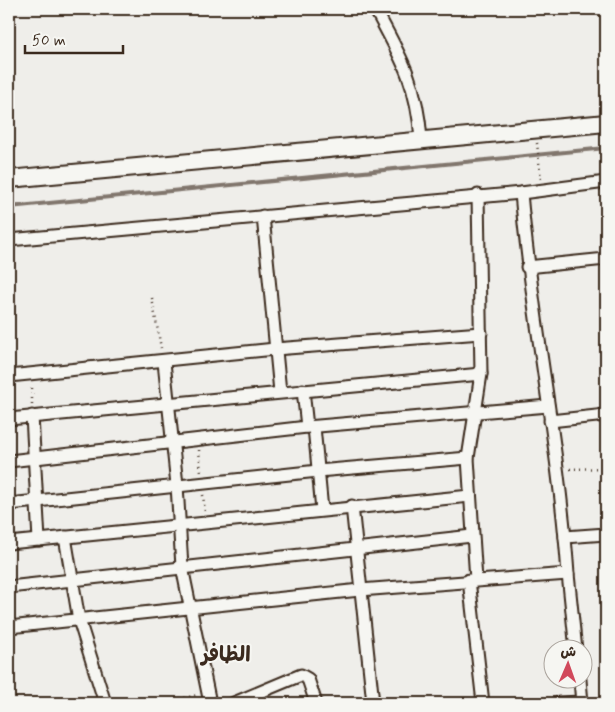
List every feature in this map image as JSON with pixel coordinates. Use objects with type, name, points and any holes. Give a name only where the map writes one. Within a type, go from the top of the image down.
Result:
[{"type":"street","points":[[375,9],[407,68],[415,94],[421,139]]},
{"type":"street","points":[[9,179],[606,123]]},
{"type":"street","points":[[9,240],[478,195],[521,193],[606,182]]},
{"type":"street","points":[[521,193],[527,267],[558,469],[575,640]]},
{"type":"street","points":[[478,195],[480,374],[468,458],[473,580],[483,703]]},
{"type":"street","points":[[263,216],[280,392]]},
{"type":"street","points":[[527,267],[606,259]]},
{"type":"street","points":[[9,376],[32,372],[164,362],[275,349],[481,333]]},
{"type":"street","points":[[164,362],[177,485],[182,567],[208,698]]},
{"type":"street","points":[[9,419],[480,374]]},
{"type":"street","points":[[303,390],[318,471],[322,510]]},
{"type":"street","points":[[9,461],[310,427],[548,406]]},
{"type":"street","points":[[550,421],[606,415]]},
{"type":"street","points":[[32,416],[39,540]]},
{"type":"street","points":[[9,504],[177,485],[468,458]]},
{"type":"street","points":[[9,543],[352,506],[470,496]]},
{"type":"street","points":[[352,506],[373,703]]},
{"type":"street","points":[[565,537],[606,534]]},
{"type":"street","points":[[9,587],[182,567],[268,560],[357,548],[472,536]]},
{"type":"street","points":[[65,537],[79,620],[105,703]]},
{"type":"street","points":[[9,628],[360,590],[568,574]]},
{"type":"street","points":[[234,703],[301,675],[308,679],[316,703]]},
{"type":"street","points":[[560,703],[582,702]]},
{"type":"path","points":[[538,153],[541,182]]},
{"type":"path","points":[[152,298],[164,362]]},
{"type":"path","points":[[32,372],[32,416]]},
{"type":"path","points":[[558,469],[606,468]]},
{"type":"path","points":[[160,703],[208,698]]},
{"type":"path","points":[[9,703],[43,699]]},
{"type":"waterway","points":[[9,207],[606,148]]},
{"type":"district","name":"الظافر","points":[[226,655]]}]
